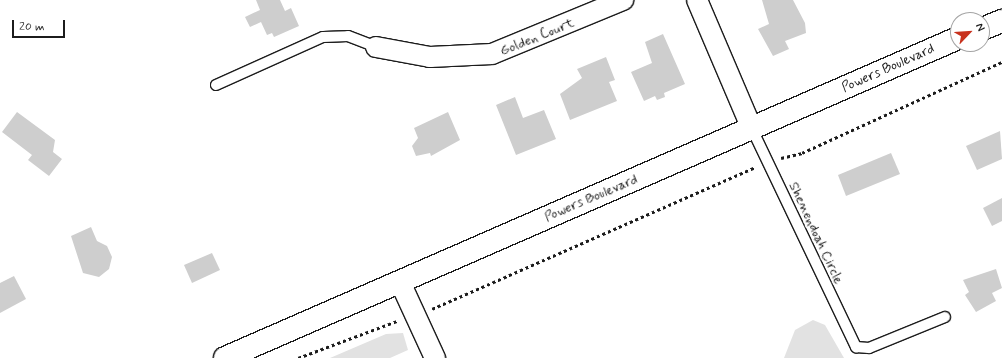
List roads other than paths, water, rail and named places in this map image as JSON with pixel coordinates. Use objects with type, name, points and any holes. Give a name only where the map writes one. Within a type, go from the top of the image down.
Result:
[{"type":"main road","points":[[990,26],[1002,21]]},
{"type":"main road","name":"Powers Boulevard","points":[[225,358],[950,42]]},
{"type":"street","name":"Golden Court","points":[[376,47],[430,57],[492,54],[623,0]]},
{"type":"street","points":[[697,0],[752,129]]},
{"type":"street","points":[[400,282],[435,358]]},
{"type":"lane","points":[[216,85],[322,37],[348,36],[376,47]]},
{"type":"lane","name":"Shenendoah Circle","points":[[752,129],[856,348],[869,348],[944,317]]}]
